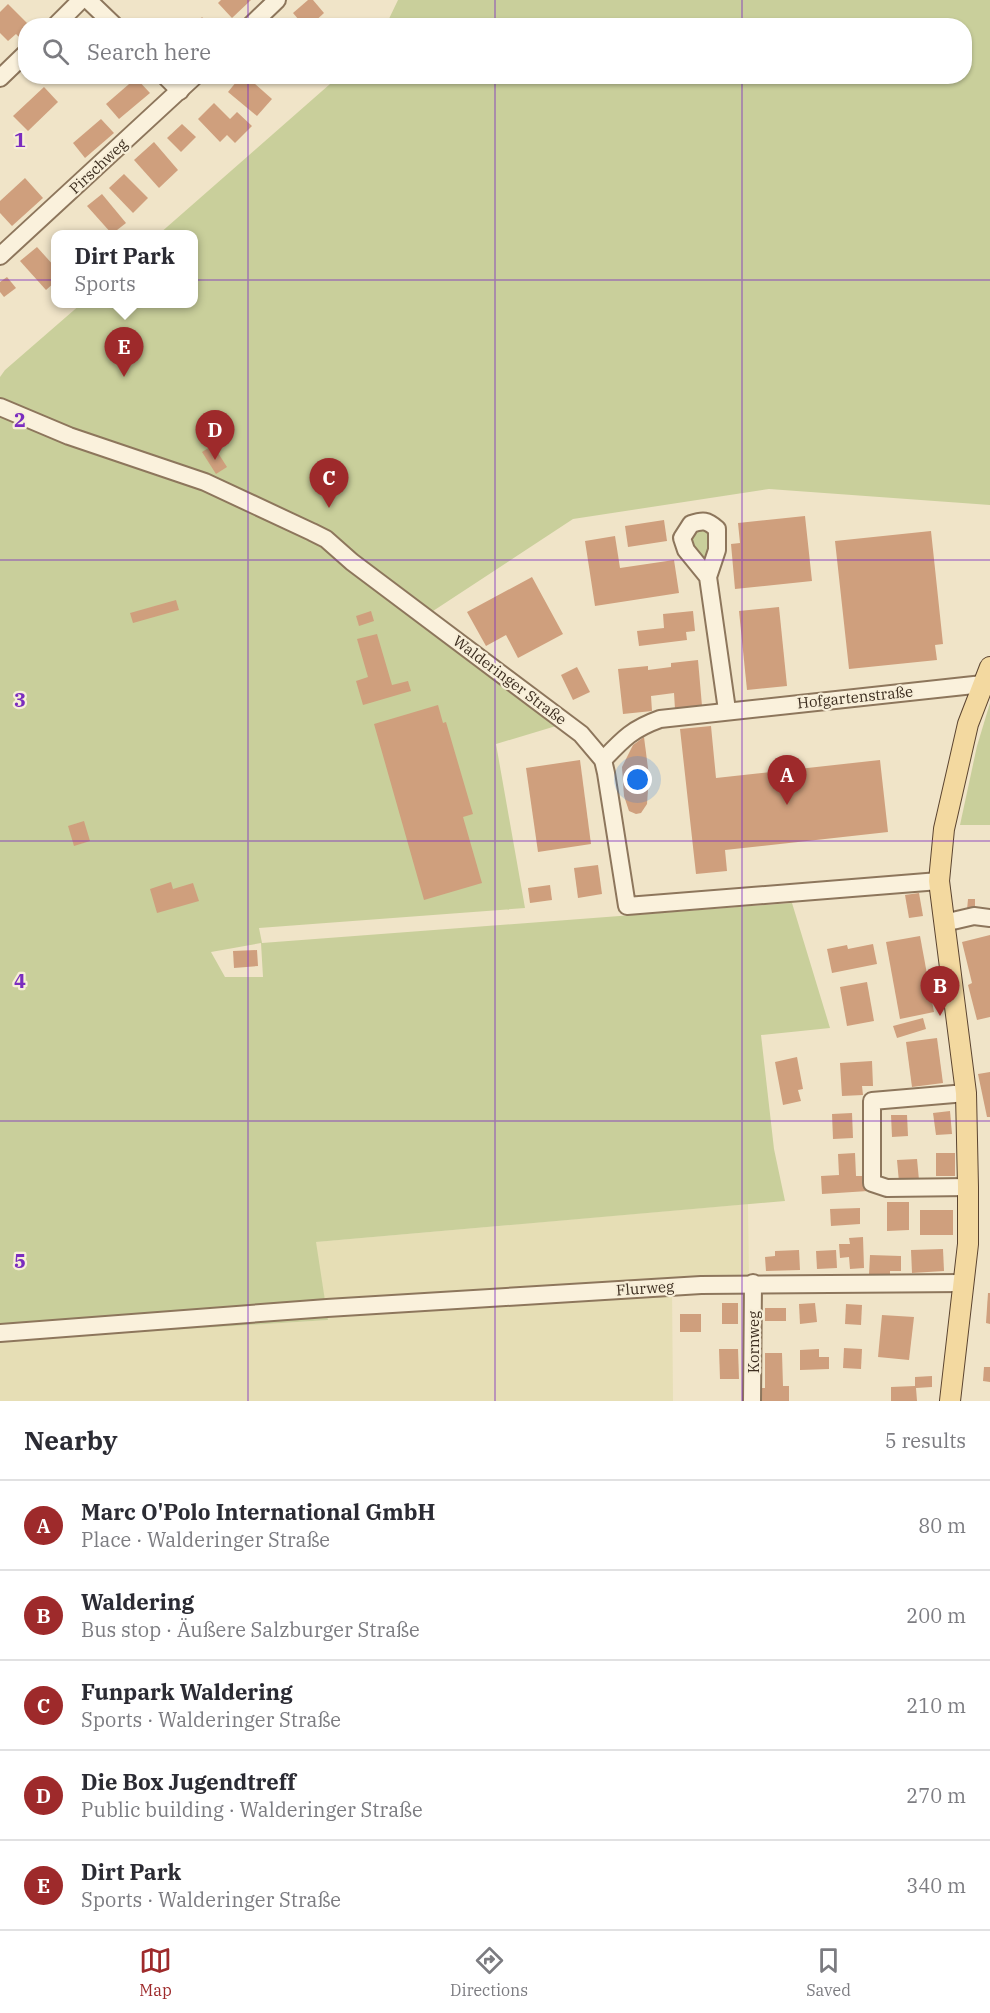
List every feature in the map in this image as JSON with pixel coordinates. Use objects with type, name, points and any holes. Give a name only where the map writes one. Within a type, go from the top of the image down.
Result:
[{"type":"main road","points":[[950,1401],[968,1244],[968,1187],[966,1093],[939,881],[944,830],[968,724],[986,675]]},
{"type":"street","points":[[63,18],[81,0]]},
{"type":"street","points":[[88,0],[107,18]]},
{"type":"street","points":[[258,18],[277,0]]},
{"type":"street","points":[[0,78],[18,61]]},
{"type":"street","points":[[173,84],[180,91]]},
{"type":"street","name":"Pirschweg","points":[[0,256],[187,84]]},
{"type":"street","name":"Walderinger Straße","points":[[0,407],[69,436],[205,482],[326,539],[352,562],[581,734],[603,760],[627,906],[939,881]]},
{"type":"street","points":[[708,578],[728,711]]},
{"type":"street","name":"Hofgartenstraße","points":[[603,760],[626,736],[640,726],[660,719],[986,675]]},
{"type":"street","points":[[944,922],[974,916],[990,918]]},
{"type":"street","points":[[966,1093],[872,1101],[871,1169],[872,1183],[887,1188],[968,1187]]},
{"type":"street","name":"Kornweg","points":[[752,1401],[753,1283]]},
{"type":"street","name":"Flurweg","points":[[0,1333],[327,1308],[701,1285],[964,1283]]},
{"type":"shaded area","points":[[748,1204],[749,1283],[672,1287],[673,1401],[0,1401],[0,1341],[328,1320],[315,1242]]},
{"type":"green space","points":[[398,0],[990,0],[990,505],[769,489],[573,519],[433,611],[556,726],[496,744],[525,908],[259,928],[262,943],[792,903],[830,1028],[761,1035],[774,1149],[785,1201],[316,1242],[328,1320],[0,1341],[0,377],[5,370],[76,308],[198,308],[198,230],[164,230],[330,84],[972,84],[972,18],[389,18]],"holes":[[[261,943],[263,977],[225,977],[211,952]]]},
{"type":"green space","points":[[697,529],[707,530],[710,541],[704,558],[695,552],[691,540]]},
{"type":"green space","points":[[990,703],[990,825],[960,825],[977,746]]},
{"type":"building","points":[[221,0],[251,0],[232,18],[218,3]]},
{"type":"building","points":[[308,0],[313,0],[324,13],[319,18],[297,18],[293,13]]},
{"type":"building","points":[[8,4],[22,18],[18,18],[18,36],[16,34],[8,41],[0,33],[0,12]]},
{"type":"building","points":[[129,84],[142,84],[150,93],[119,119],[106,104]]},
{"type":"building","points":[[234,84],[255,84],[272,99],[257,116],[228,92]]},
{"type":"building","points":[[44,87],[58,102],[28,131],[13,116]]},
{"type":"building","points":[[214,103],[230,119],[237,112],[252,126],[235,143],[227,135],[220,142],[198,119]]},
{"type":"building","points":[[101,119],[114,133],[85,158],[73,143]]},
{"type":"building","points":[[182,124],[196,137],[181,152],[167,138]]},
{"type":"building","points":[[154,142],[178,170],[159,188],[134,160]]},
{"type":"building","points":[[124,174],[148,198],[133,213],[109,188]]},
{"type":"building","points":[[25,178],[43,198],[12,226],[0,213],[0,201]]},
{"type":"building","points":[[102,194],[126,223],[117,230],[108,230],[87,206]]},
{"type":"building","points":[[37,247],[51,263],[51,286],[46,290],[20,261]]},
{"type":"building","points":[[7,277],[16,288],[4,297],[0,292],[0,282]]},
{"type":"building","points":[[213,445],[227,467],[216,474],[202,452]]},
{"type":"building","points":[[805,516],[812,581],[735,589],[731,544],[740,543],[738,523]]},
{"type":"building","points":[[664,520],[667,541],[628,547],[625,526]]},
{"type":"building","points":[[931,531],[943,644],[935,645],[937,660],[849,669],[835,541]]},
{"type":"building","points":[[615,536],[620,568],[674,560],[679,593],[595,606],[585,541]]},
{"type":"building","points":[[532,577],[563,634],[518,658],[506,635],[486,646],[467,612]]},
{"type":"building","points":[[176,600],[179,610],[133,623],[130,613]]},
{"type":"building","points":[[779,607],[787,686],[747,690],[739,611]]},
{"type":"building","points":[[371,611],[374,621],[359,626],[356,616]]},
{"type":"building","points":[[693,611],[695,631],[686,632],[687,640],[639,646],[637,631],[664,628],[663,614]]},
{"type":"building","points":[[377,634],[392,685],[408,681],[411,691],[363,705],[356,681],[368,677],[357,639]]},
{"type":"building","points":[[698,660],[702,706],[675,709],[674,693],[651,696],[652,711],[623,714],[618,669],[648,666],[648,670],[671,667],[671,663]]},
{"type":"building","points":[[577,667],[590,692],[573,700],[561,675]]},
{"type":"building","points":[[438,705],[443,723],[446,722],[473,814],[463,817],[482,883],[424,900],[374,724]]},
{"type":"building","points":[[711,726],[716,778],[880,760],[888,832],[725,850],[727,871],[696,874],[680,729]]},
{"type":"building","points":[[644,737],[649,776],[647,804],[641,813],[636,814],[629,811],[624,796],[622,767],[633,745]]},
{"type":"building","points":[[580,760],[591,844],[538,852],[526,768]]},
{"type":"building","points":[[84,821],[90,841],[74,846],[68,826]]},
{"type":"building","points":[[598,865],[602,894],[578,898],[574,868]]},
{"type":"building","points":[[171,882],[173,889],[193,883],[199,901],[157,913],[150,889]]},
{"type":"building","points":[[550,885],[552,900],[530,903],[528,888]]},
{"type":"building","points":[[919,893],[923,916],[909,918],[905,895]]},
{"type":"building","points":[[968,899],[975,899],[975,910],[967,910]]},
{"type":"building","points":[[990,935],[990,1017],[977,1020],[968,985],[972,983],[962,942]]},
{"type":"building","points":[[920,936],[934,1012],[900,1019],[886,942]]},
{"type":"building","points":[[873,944],[877,964],[832,973],[827,949],[847,945],[848,949]]},
{"type":"building","points":[[257,950],[258,966],[234,968],[233,951]]},
{"type":"building","points":[[867,982],[874,1021],[847,1026],[840,987]]},
{"type":"building","points":[[923,1018],[926,1029],[897,1038],[893,1026]]},
{"type":"building","points":[[937,1038],[943,1083],[912,1087],[906,1042]]},
{"type":"building","points":[[797,1057],[803,1089],[798,1090],[801,1101],[783,1105],[775,1062]]},
{"type":"building","points":[[872,1061],[873,1086],[862,1086],[863,1095],[842,1096],[840,1063]]},
{"type":"building","points":[[990,1072],[990,1117],[987,1117],[978,1074]]},
{"type":"building","points":[[950,1111],[952,1134],[936,1135],[933,1113]]},
{"type":"building","points":[[852,1113],[853,1138],[833,1139],[832,1114]]},
{"type":"building","points":[[891,1115],[907,1115],[908,1136],[892,1137]]},
{"type":"building","points":[[855,1153],[856,1176],[867,1176],[868,1191],[822,1194],[821,1176],[839,1175],[838,1154]]},
{"type":"building","points":[[936,1153],[955,1153],[955,1176],[936,1176]]},
{"type":"building","points":[[917,1159],[919,1180],[899,1182],[897,1160]]},
{"type":"building","points":[[887,1202],[909,1202],[909,1230],[887,1231]]},
{"type":"building","points":[[860,1208],[860,1224],[831,1226],[830,1209]]},
{"type":"building","points":[[920,1210],[953,1210],[953,1235],[920,1235]]},
{"type":"building","points":[[863,1237],[864,1268],[850,1269],[849,1257],[840,1258],[839,1244],[850,1244],[849,1238]]},
{"type":"building","points":[[943,1249],[944,1271],[912,1273],[911,1250]]},
{"type":"building","points":[[799,1250],[800,1270],[766,1271],[765,1257],[775,1256],[775,1251]]},
{"type":"building","points":[[836,1250],[837,1268],[817,1269],[816,1251]]},
{"type":"building","points":[[870,1255],[901,1256],[901,1271],[890,1271],[890,1276],[869,1275]]},
{"type":"building","points":[[988,1293],[990,1293],[990,1324],[986,1323]]},
{"type":"building","points":[[722,1303],[738,1303],[738,1324],[722,1324]]},
{"type":"building","points":[[815,1303],[817,1322],[800,1324],[799,1304]]},
{"type":"building","points":[[846,1304],[862,1305],[861,1325],[845,1324]]},
{"type":"building","points":[[765,1308],[786,1308],[786,1321],[765,1321]]},
{"type":"building","points":[[680,1314],[701,1314],[701,1332],[680,1332]]},
{"type":"building","points":[[882,1315],[914,1317],[909,1360],[878,1357]]},
{"type":"building","points":[[844,1348],[862,1349],[861,1369],[843,1368]]},
{"type":"building","points":[[719,1349],[738,1349],[739,1379],[720,1379]]},
{"type":"building","points":[[819,1349],[819,1357],[829,1357],[829,1369],[800,1370],[800,1350]]},
{"type":"building","points":[[765,1353],[782,1353],[783,1386],[789,1386],[789,1401],[760,1401],[760,1388],[765,1388]]},
{"type":"building","points":[[984,1367],[990,1367],[990,1382],[983,1381]]},
{"type":"building","points":[[932,1376],[932,1387],[916,1388],[917,1401],[891,1401],[891,1387],[915,1386],[915,1377]]},
{"type":"place","name":"Dirt Park","points":[[124,377]]},
{"type":"place","name":"Die Box Jugendtreff","points":[[215,460]]},
{"type":"place","name":"Funpark Waldering","points":[[329,508]]},
{"type":"place","name":"Marc O'Polo International GmbH","points":[[787,805]]},
{"type":"place","name":"Waldering","points":[[940,1016]]}]
